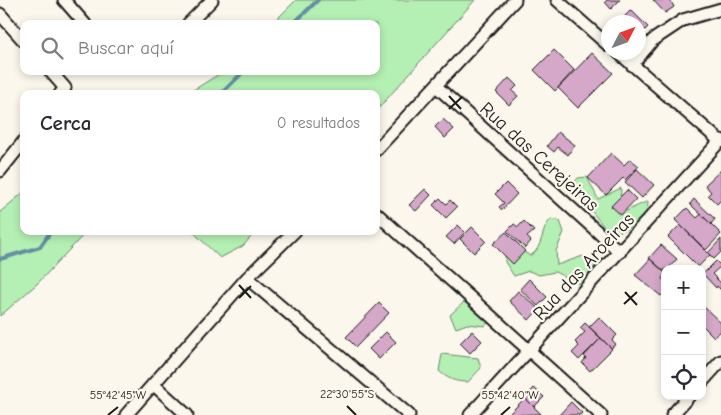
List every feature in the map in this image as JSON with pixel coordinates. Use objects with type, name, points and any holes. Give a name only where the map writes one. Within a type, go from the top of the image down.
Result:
[{"type":"street","points":[[64,0],[82,20]]},
{"type":"street","points":[[192,20],[212,0]]},
{"type":"street","points":[[380,146],[515,0]]},
{"type":"street","points":[[558,0],[601,39]]},
{"type":"street","points":[[632,65],[653,40],[683,20],[721,9]]},
{"type":"street","points":[[0,14],[20,36]]},
{"type":"street","points":[[627,60],[721,141]]},
{"type":"street","points":[[54,75],[65,88],[63,90]]},
{"type":"street","name":"Rua das Cerejeiras","points":[[436,86],[620,252]]},
{"type":"street","name":"Rua das Aroeiras","points":[[470,415],[721,141]]},
{"type":"street","points":[[0,171],[20,146]]},
{"type":"street","points":[[380,217],[601,415]]},
{"type":"street","points":[[126,415],[247,278],[291,235]]},
{"type":"street","points":[[247,278],[409,415]]},
{"type":"street","points":[[706,378],[721,361]]},
{"type":"street","points":[[153,384],[187,415]]},
{"type":"street","points":[[672,415],[685,400]]},
{"type":"green space","points":[[296,0],[475,0],[380,107],[380,90],[193,90],[218,75],[380,75],[380,20],[276,20]]},
{"type":"green space","points":[[587,177],[598,199],[621,188],[620,209],[622,213],[648,201],[642,220],[633,226],[615,233],[605,228],[571,186],[578,178]]},
{"type":"green space","points":[[20,195],[20,235],[83,235],[38,283],[0,316],[0,212]]},
{"type":"green space","points":[[551,219],[560,221],[564,232],[556,251],[557,265],[583,256],[597,263],[581,285],[555,272],[539,275],[529,271],[514,276],[505,262],[505,251],[513,244],[530,256],[534,253]]},
{"type":"green space","points":[[196,235],[253,235],[243,246],[220,258]]},
{"type":"green space","points":[[465,301],[489,309],[491,319],[485,326],[467,324],[456,328],[450,315]]},
{"type":"green space","points":[[442,354],[478,358],[481,368],[468,382],[452,380],[439,371]]},
{"type":"building","points":[[607,0],[620,0],[611,9],[605,2]]},
{"type":"building","points":[[653,0],[670,0],[674,7],[665,13]]},
{"type":"building","points":[[631,10],[636,15],[626,15]]},
{"type":"building","points":[[554,50],[574,70],[555,91],[534,70]]},
{"type":"building","points":[[592,53],[613,73],[578,108],[558,88]]},
{"type":"building","points":[[509,78],[517,86],[512,91],[518,96],[509,105],[496,92]]},
{"type":"building","points":[[443,119],[454,129],[445,138],[435,127]]},
{"type":"building","points":[[558,132],[575,145],[568,155],[558,147],[554,152],[547,146]]},
{"type":"building","points":[[611,153],[624,165],[630,159],[639,166],[625,180],[623,178],[606,195],[588,178]]},
{"type":"building","points":[[637,169],[654,185],[642,198],[625,182]]},
{"type":"building","points":[[721,170],[721,200],[717,204],[708,195],[711,192],[705,185]]},
{"type":"building","points":[[506,183],[517,194],[502,210],[499,207],[504,203],[495,194]]},
{"type":"building","points":[[425,189],[431,195],[416,211],[409,205]]},
{"type":"building","points":[[627,190],[636,199],[621,215],[611,206]]},
{"type":"building","points":[[440,198],[446,204],[450,200],[457,207],[446,218],[433,205]]},
{"type":"building","points":[[694,199],[715,219],[711,224],[690,204]]},
{"type":"building","points":[[687,208],[697,218],[701,214],[721,234],[706,250],[675,220]]},
{"type":"building","points":[[524,221],[534,231],[527,237],[531,241],[525,248],[507,231],[514,224],[518,227]]},
{"type":"building","points":[[458,225],[465,232],[454,244],[446,237]]},
{"type":"building","points":[[680,225],[710,255],[700,265],[696,265],[668,237]]},
{"type":"building","points":[[472,227],[486,241],[474,253],[460,239]]},
{"type":"building","points":[[506,232],[525,251],[513,264],[493,244]]},
{"type":"building","points":[[721,239],[721,252],[714,259],[708,253]]},
{"type":"building","points":[[661,245],[677,259],[672,265],[661,265],[661,268],[649,258]]},
{"type":"building","points":[[650,259],[661,269],[661,296],[635,275]]},
{"type":"building","points":[[716,261],[721,266],[712,274],[721,283],[721,290],[717,286],[716,288],[706,277],[706,271]]},
{"type":"building","points":[[529,279],[547,297],[538,306],[520,289]]},
{"type":"building","points":[[518,291],[539,309],[529,320],[509,301]]},
{"type":"building","points":[[379,303],[389,313],[356,347],[346,337]]},
{"type":"building","points":[[706,309],[721,323],[721,331],[714,337],[706,329]]},
{"type":"building","points":[[599,317],[617,335],[612,340],[616,344],[611,348],[589,327]]},
{"type":"building","points":[[585,323],[601,338],[579,360],[572,353],[579,346],[575,342],[585,332],[580,328]]},
{"type":"building","points":[[472,331],[482,341],[470,353],[460,343]]},
{"type":"building","points":[[386,332],[396,342],[379,359],[369,349]]},
{"type":"building","points":[[601,338],[612,349],[590,371],[582,363],[586,358],[584,356]]},
{"type":"building","points":[[534,388],[544,397],[534,407],[525,398]]},
{"type":"building","points":[[525,398],[541,414],[508,415]]},
{"type":"building","points":[[571,402],[582,413],[580,415],[559,415]]},
{"type":"waterway","points":[[297,20],[318,0]]},
{"type":"waterway","points":[[225,90],[240,75]]},
{"type":"waterway","points":[[0,259],[40,247],[48,235]]}]
